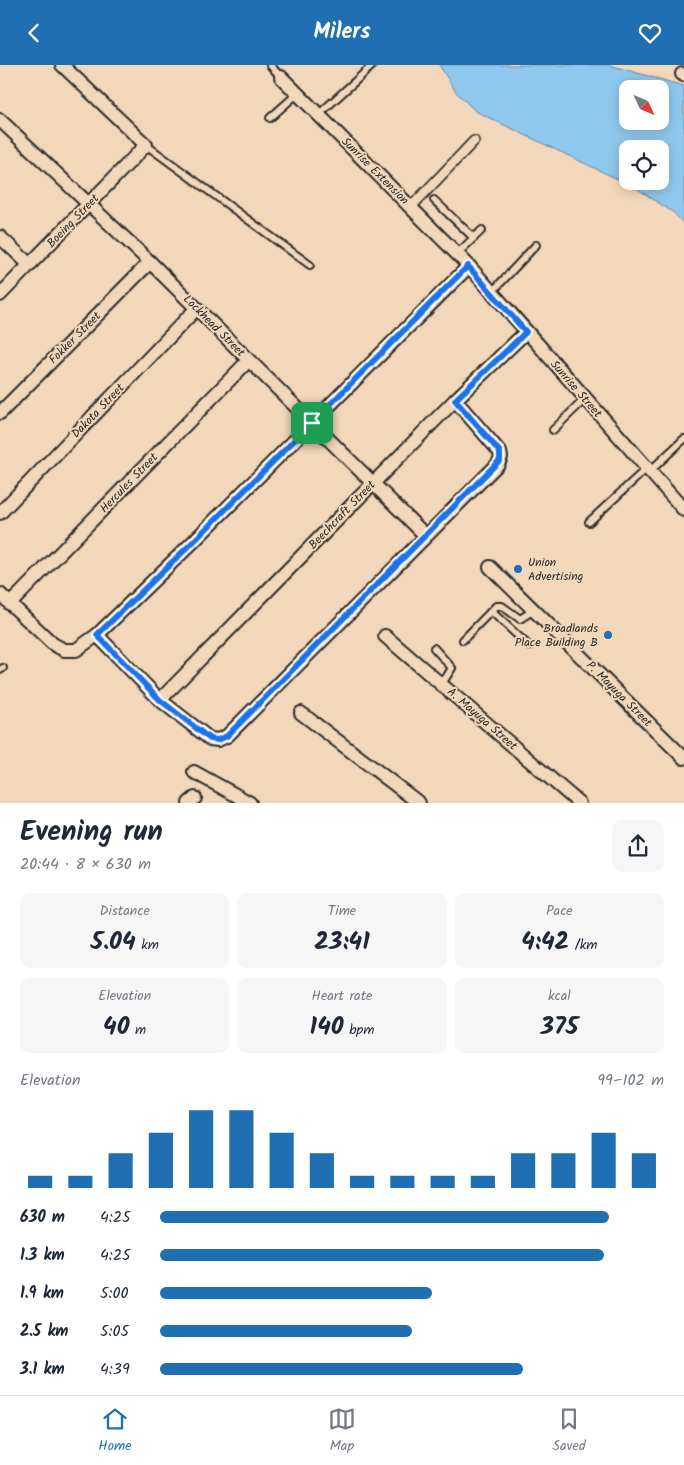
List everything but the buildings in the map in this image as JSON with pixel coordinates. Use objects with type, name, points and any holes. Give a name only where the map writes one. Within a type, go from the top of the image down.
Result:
[{"type":"street","points":[[62,65],[146,145]]},
{"type":"street","name":"Sunrise Extension","points":[[281,77],[468,266]]},
{"type":"street","name":"Lockhead Street","points":[[0,120],[150,262],[425,535]]},
{"type":"street","points":[[411,207],[474,141]]},
{"type":"street","name":"Boeing Street","points":[[0,295],[146,145]]},
{"type":"street","points":[[0,237],[30,265]]},
{"type":"street","name":"Fokker Street","points":[[0,413],[150,262]]},
{"type":"street","points":[[0,594],[53,645],[64,650],[76,650],[97,635],[468,266]]},
{"type":"street","name":"Sunrise Street","points":[[468,266],[684,510]]},
{"type":"street","name":"Dakota Street","points":[[0,513],[196,309]]},
{"type":"street","name":"Beechcraft Street","points":[[160,700],[455,400],[526,332]]},
{"type":"street","name":"Hercules Street","points":[[10,604],[248,361]]},
{"type":"street","points":[[97,635],[160,700],[210,739],[218,740],[227,736],[425,535],[498,464],[501,457],[500,452],[455,400]]},
{"type":"street","name":"P. Mayuga Street","points":[[490,567],[684,758]]},
{"type":"street","name":"A. Mayuga Street","points":[[385,636],[579,803]]},
{"type":"street","points":[[301,713],[419,803]]},
{"type":"street","points":[[194,771],[249,802]]},
{"type":"lane","points":[[270,65],[281,77]]},
{"type":"lane","points":[[318,115],[373,65]]},
{"type":"lane","points":[[270,118],[297,94]]},
{"type":"lane","points":[[146,145],[310,265]]},
{"type":"lane","points":[[434,200],[474,238]]},
{"type":"lane","points":[[457,254],[482,230]]},
{"type":"lane","points":[[492,292],[536,245]]},
{"type":"lane","points":[[553,430],[585,399]]},
{"type":"lane","points":[[590,522],[684,439]]},
{"type":"lane","points":[[464,640],[491,611],[500,605],[520,619],[534,610]]},
{"type":"lane","points":[[491,611],[529,646]]},
{"type":"lane","points":[[434,648],[452,668],[442,685]]},
{"type":"water","points":[[439,65],[609,65],[663,80],[619,80],[619,130],[669,130],[669,82],[684,86],[684,224],[674,213],[639,190],[669,190],[669,140],[619,140],[619,180],[475,111],[456,92]]},
{"type":"place","name":"Union Advertising","points":[[518,569]]},
{"type":"place","name":"Broadlands Place Building B","points":[[608,635]]},
{"type":"route","points":[[468,266],[526,332],[455,400],[500,452],[501,457],[498,464],[425,535],[227,736],[218,740],[210,739],[160,700],[97,635],[312,423],[468,266]]}]
